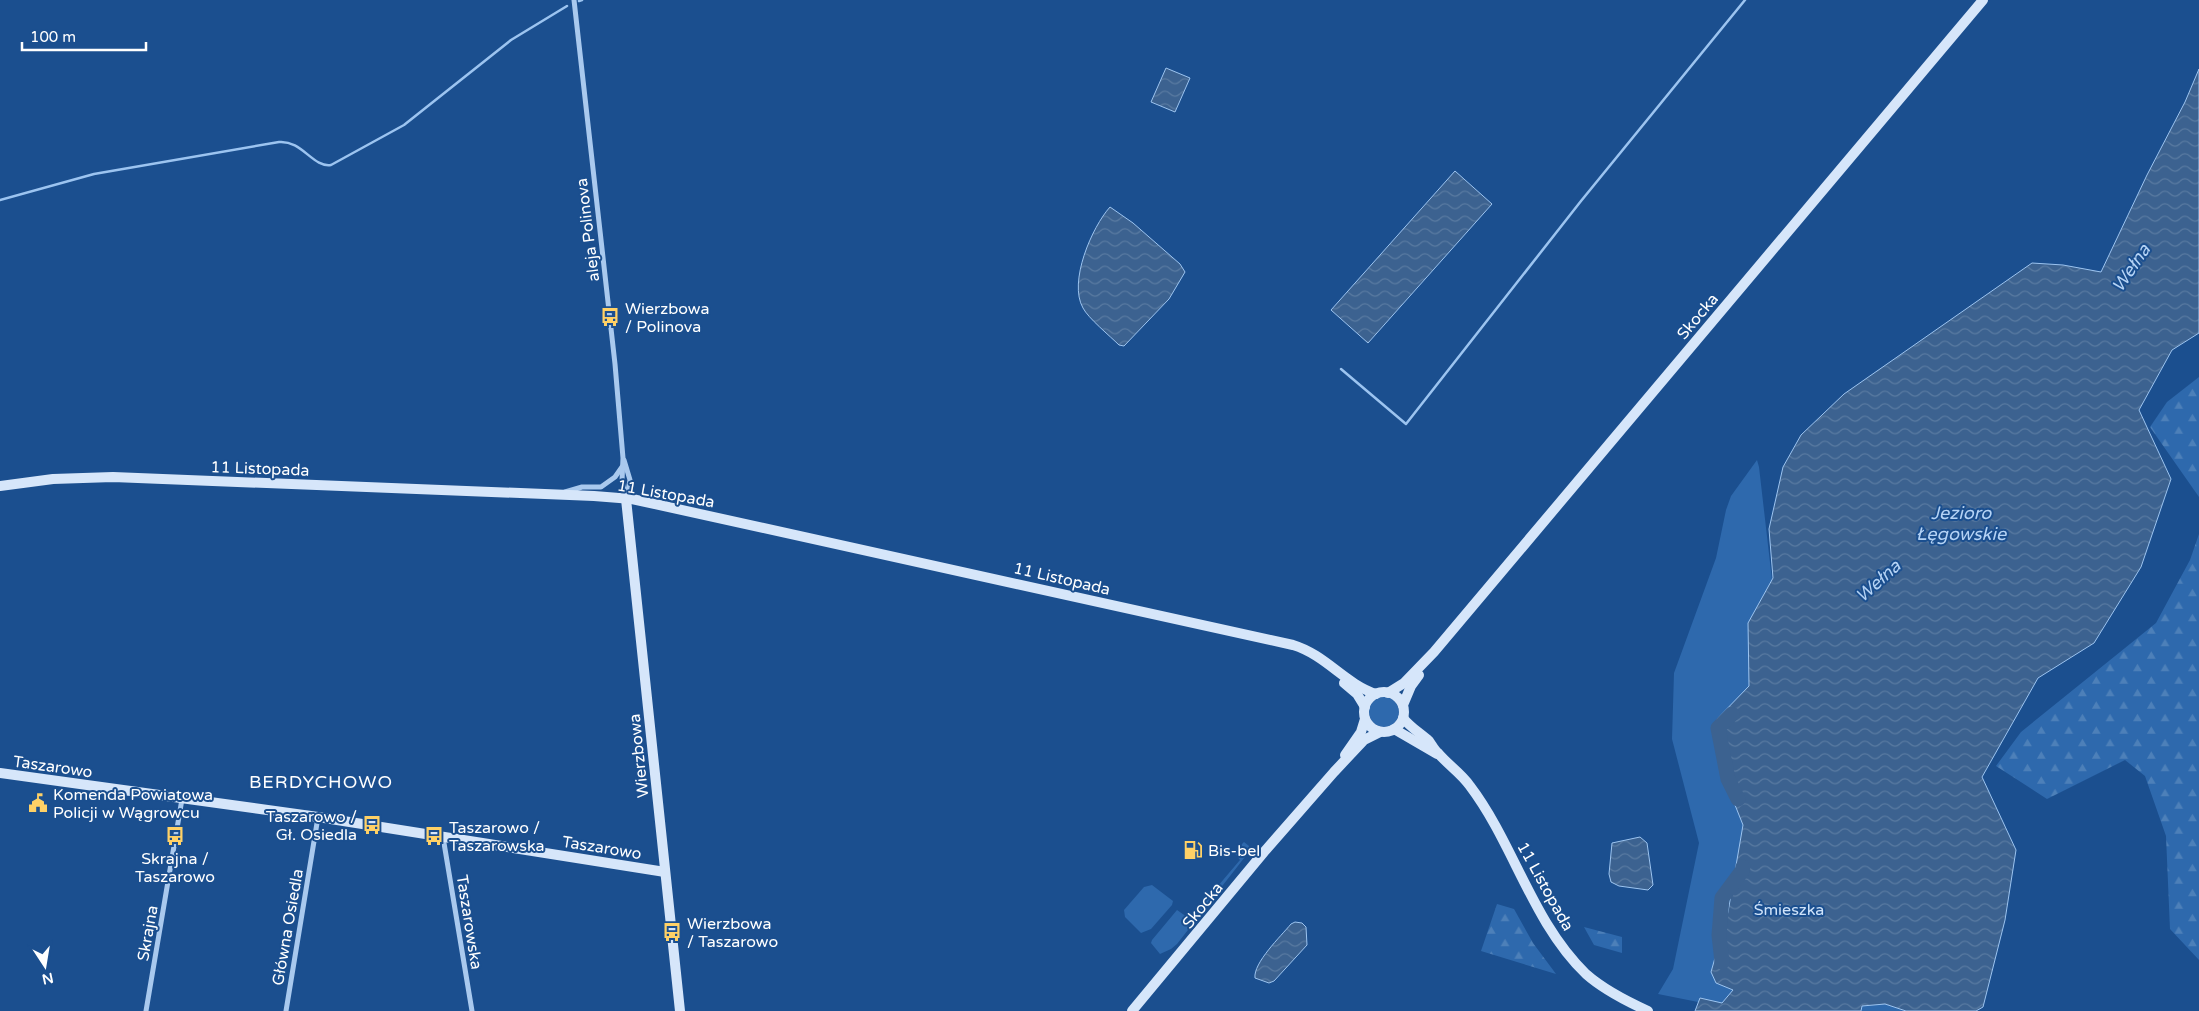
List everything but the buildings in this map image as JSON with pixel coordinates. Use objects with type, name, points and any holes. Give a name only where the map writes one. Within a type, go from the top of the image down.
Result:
[{"type":"main road","name":"Skocka","points":[[1388,692],[1404,683],[1434,652],[1983,0]]},
{"type":"main road","name":"11 Listopada","points":[[0,486],[53,479],[122,477],[626,498],[1284,643],[1324,660],[1357,685],[1376,694]]},
{"type":"main road","name":"Wierzbowa","points":[[626,498],[680,1011]]},
{"type":"main road","name":"Skocka","points":[[1402,705],[1411,686],[1434,652]]},
{"type":"main road","name":"11 Listopada","points":[[1311,653],[1357,694],[1365,707]]},
{"type":"main road","points":[[1388,692],[1399,699],[1402,705],[1403,718],[1394,729],[1380,732],[1369,725],[1365,719],[1365,707],[1367,702],[1376,694],[1388,692]]},
{"type":"main road","name":"11 Listopada","points":[[1403,718],[1430,742],[1438,754]]},
{"type":"main road","name":"Skocka","points":[[1334,772],[1361,732],[1365,719]]},
{"type":"main road","name":"11 Listopada","points":[[1394,729],[1438,754],[1458,771],[1470,786],[1504,842],[1548,924],[1568,954],[1586,974],[1606,989],[1648,1011]]},
{"type":"main road","name":"Skocka","points":[[1132,1011],[1264,852],[1334,772],[1364,740],[1380,732]]},
{"type":"main road","name":"Taszarowo","points":[[0,773],[318,817],[666,872]]},
{"type":"street","name":"aleja Polinova","points":[[574,0],[615,364],[623,458],[622,481],[626,498]]},
{"type":"street","name":"aleja Polinova","points":[[623,458],[630,480],[626,498]]},
{"type":"street","points":[[559,494],[582,486],[601,487],[614,477],[623,466]]},
{"type":"street","name":"Skrajna","points":[[146,1011],[182,799]]},
{"type":"street","name":"Główna Osiedla","points":[[286,1011],[318,817]]},
{"type":"street","name":"Taszarowska","points":[[443,837],[472,1011]]},
{"type":"green space","points":[[2199,377],[2199,497],[2150,427],[2167,402]]},
{"type":"green space","name":"Śmieszka","points":[[1757,460],[1774,597],[1945,1011],[1696,1011],[1698,1002],[1658,994],[1673,969],[1699,843],[1672,739],[1674,673],[1716,558],[1726,510],[1731,496]]},
{"type":"green space","points":[[2199,534],[2199,960],[2170,929],[2166,836],[2145,776],[2125,760],[2047,799],[1996,766],[2021,732],[2156,623],[2190,560]]},
{"type":"green space","points":[[1384,697],[1394,702],[1399,712],[1394,722],[1384,727],[1374,722],[1369,712],[1374,702]]},
{"type":"green space","points":[[1244,842],[1249,846],[1248,853],[1177,944],[1160,954],[1151,943],[1152,940],[1177,910],[1190,919],[1240,860],[1234,852]]},
{"type":"green space","points":[[1152,885],[1173,901],[1172,905],[1151,929],[1141,933],[1125,917],[1124,910],[1144,887]]},
{"type":"green space","points":[[1497,904],[1514,909],[1533,943],[1556,974],[1481,951]]},
{"type":"green space","points":[[1584,927],[1622,937],[1622,953],[1594,945]]},
{"type":"water","points":[[1166,68],[1190,78],[1175,112],[1151,102]]},
{"type":"water","name":"Jezioro Łęgowskie","points":[[2199,69],[2199,333],[2172,350],[2139,410],[2171,479],[2141,567],[2094,643],[2038,678],[1982,777],[2016,850],[2005,920],[1983,1007],[1976,1011],[1906,1011],[1885,1004],[1862,1006],[1861,1011],[1695,1011],[1700,998],[1722,1003],[1733,990],[1716,983],[1711,972],[1728,912],[1743,825],[1733,800],[1717,719],[1749,686],[1748,623],[1773,578],[1769,529],[1783,467],[1801,435],[1844,394],[2032,263],[2063,265],[2101,272],[2147,175],[2185,102]]},
{"type":"water","points":[[1455,171],[1492,204],[1368,343],[1331,310]]},
{"type":"water","points":[[1110,207],[1133,223],[1180,264],[1185,272],[1169,299],[1124,346],[1119,345],[1089,317],[1079,297],[1078,284],[1084,255],[1096,228]]},
{"type":"water","points":[[1640,837],[1647,843],[1653,885],[1648,890],[1619,886],[1611,882],[1609,874],[1612,843]]},
{"type":"water","points":[[1295,922],[1302,923],[1306,927],[1307,945],[1274,981],[1269,983],[1255,978],[1258,965],[1263,957],[1291,924]]},
{"type":"waterway","points":[[1341,369],[1406,424],[1581,201],[1745,0]]},
{"type":"waterway","points":[[0,200],[94,174],[279,142],[294,145],[319,162],[331,165],[404,125],[511,40],[567,6]]},
{"type":"waterway","name":"Wełna","points":[[1732,714],[1718,728],[1728,779],[1738,799]]},
{"type":"waterway","name":"Wełna","points":[[1722,962],[1719,935],[1722,898],[1743,867]]},
{"type":"place","name":"Wierzbowa / Polinova","points":[[610,317]]},
{"type":"place","name":"Komenda Powiatowa Policji w Wągrowcu","points":[[38,803]]},
{"type":"place","name":"Taszarowo / Gł. Osiedla","points":[[372,825]]},
{"type":"place","name":"Skrajna / Taszarowo","points":[[175,836]]},
{"type":"place","name":"Taszarowo / Taszarowska","points":[[434,836]]},
{"type":"place","name":"Bis-bel","points":[[1193,850]]},
{"type":"place","name":"Wierzbowa / Taszarowo","points":[[672,932]]},
{"type":"district","name":"BERDYCHOWO","points":[[321,782]]}]
